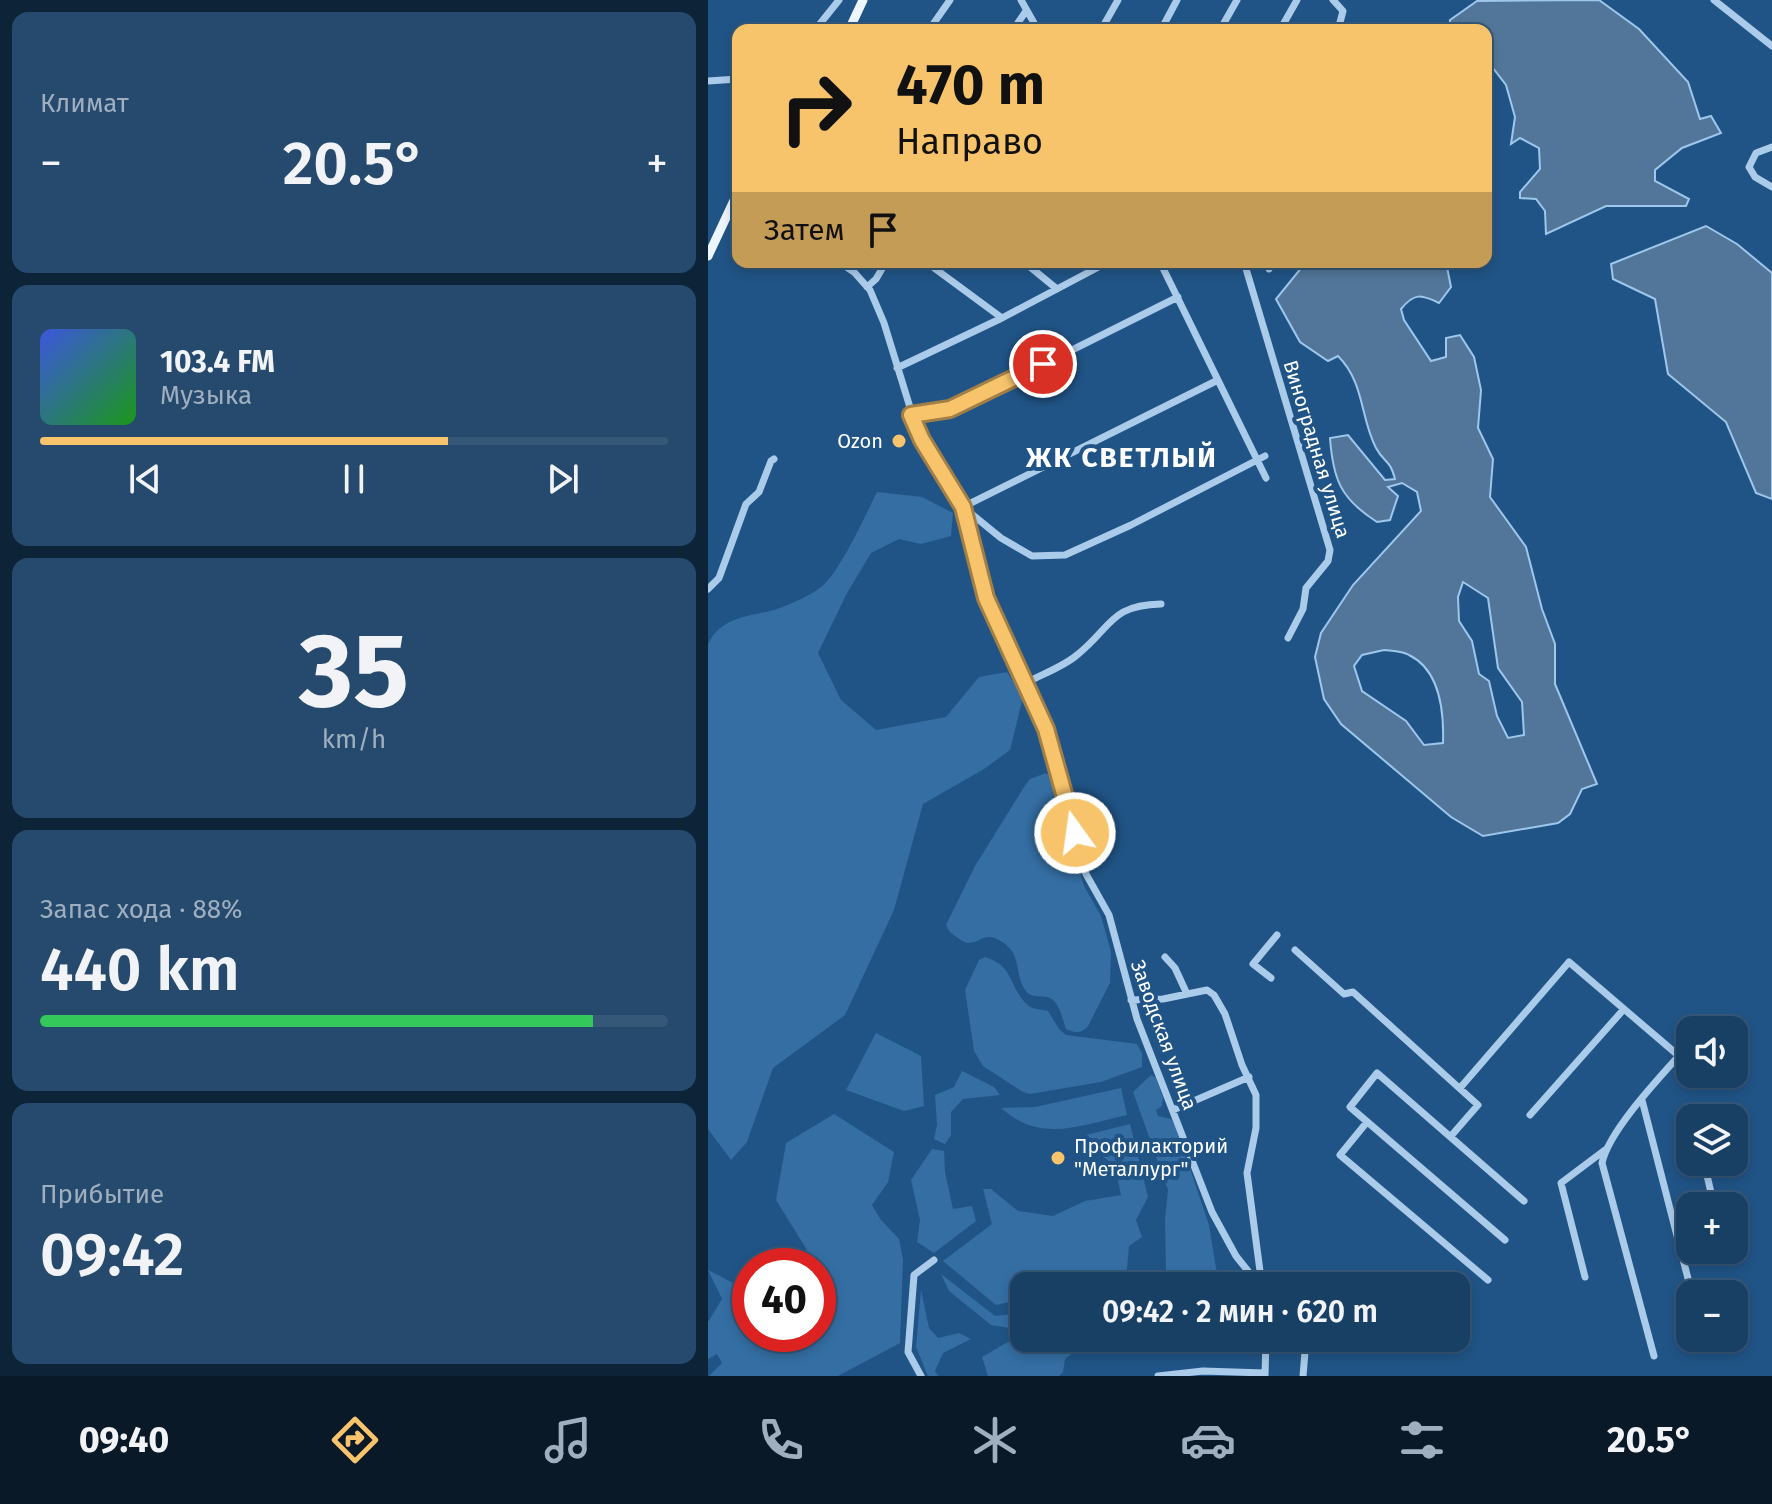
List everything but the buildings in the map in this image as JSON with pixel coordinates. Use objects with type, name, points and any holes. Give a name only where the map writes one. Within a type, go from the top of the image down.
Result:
[{"type":"main road","points":[[852,24],[863,0]]},
{"type":"main road","points":[[708,256],[732,206]]},
{"type":"street","points":[[820,24],[839,0]]},
{"type":"street","points":[[933,24],[950,0]]},
{"type":"street","points":[[1021,0],[1034,24]]},
{"type":"street","points":[[1104,24],[1118,0]]},
{"type":"street","points":[[1164,24],[1177,0]]},
{"type":"street","points":[[1223,24],[1237,0]]},
{"type":"street","points":[[1283,24],[1297,0]]},
{"type":"street","points":[[1333,0],[1343,11],[1340,24]]},
{"type":"street","points":[[1714,0],[1772,46]]},
{"type":"street","points":[[1017,24],[1026,11]]},
{"type":"street","points":[[708,81],[732,79]]},
{"type":"street","points":[[1772,147],[1756,153],[1749,167],[1755,177],[1772,187]]},
{"type":"street","name":"Заводская улица","points":[[848,268],[867,287],[884,323],[911,415],[922,440],[963,507],[986,598],[1052,747],[1086,874],[1110,920],[1131,1000],[1223,1234],[1249,1272]]},
{"type":"street","points":[[867,287],[882,268]]},
{"type":"street","points":[[934,268],[1002,318]]},
{"type":"street","points":[[1031,268],[1057,289]]},
{"type":"street","points":[[897,368],[1097,268]]},
{"type":"street","points":[[1163,268],[1218,380],[1261,458],[1266,478]]},
{"type":"street","name":"Виноградная улица","points":[[1246,268],[1330,550],[1328,561],[1306,588],[1303,609],[1288,638]]},
{"type":"street","points":[[911,415],[943,411],[968,402],[1178,297]]},
{"type":"street","points":[[1218,380],[963,507],[1001,538],[1032,556],[1069,554],[1261,458]]},
{"type":"street","points":[[708,589],[719,578],[747,502],[759,492],[774,459]]},
{"type":"street","points":[[1026,683],[1075,658],[1125,610],[1137,605],[1161,604]]},
{"type":"street","points":[[1271,978],[1253,964],[1277,935]]},
{"type":"street","points":[[1295,950],[1344,994],[1353,992],[1478,1105],[1451,1136]]},
{"type":"street","points":[[1165,957],[1175,968],[1187,994]]},
{"type":"street","points":[[1460,1088],[1569,962],[1682,1053],[1605,1150],[1561,1183],[1585,1277]]},
{"type":"street","points":[[1131,1000],[1207,990],[1214,995],[1225,1014],[1256,1095],[1254,1142],[1247,1173],[1259,1272]]},
{"type":"street","points":[[1530,1115],[1624,1009]]},
{"type":"street","points":[[1505,1240],[1350,1107],[1377,1073],[1524,1201]]},
{"type":"street","points":[[1173,1110],[1249,1077]]},
{"type":"street","points":[[1642,1100],[1688,1280]]},
{"type":"street","points":[[1367,1122],[1340,1155],[1488,1280]]},
{"type":"street","points":[[1605,1150],[1602,1163],[1654,1356]]},
{"type":"street","points":[[921,1376],[908,1352],[914,1275],[934,1260]]},
{"type":"street","points":[[1158,1376],[1203,1371],[1265,1374],[1266,1352]]},
{"type":"street","points":[[1303,1376],[1305,1352]]},
{"type":"shaded area","points":[[1599,0],[1639,29],[1688,82],[1700,119],[1711,116],[1721,133],[1682,148],[1655,170],[1655,181],[1689,199],[1686,206],[1606,206],[1546,234],[1545,211],[1536,199],[1520,198],[1520,192],[1540,169],[1539,148],[1520,138],[1511,144],[1515,117],[1506,85],[1492,67],[1492,24],[1450,24],[1450,20],[1477,1]]},
{"type":"shaded area","points":[[1706,226],[1737,244],[1772,273],[1772,499],[1756,493],[1726,422],[1668,374],[1655,299],[1613,279],[1611,264]]},
{"type":"shaded area","points":[[1301,268],[1447,268],[1451,287],[1439,303],[1418,297],[1401,309],[1404,320],[1431,361],[1446,357],[1446,338],[1460,335],[1474,357],[1481,390],[1478,428],[1493,459],[1490,497],[1526,547],[1542,609],[1555,644],[1555,684],[1597,784],[1582,789],[1570,814],[1558,823],[1483,836],[1451,817],[1341,724],[1324,699],[1315,657],[1321,633],[1353,585],[1421,511],[1417,492],[1402,483],[1388,487],[1398,496],[1390,520],[1377,522],[1347,496],[1337,477],[1330,438],[1348,435],[1385,480],[1395,479],[1371,437],[1358,389],[1347,366],[1338,356],[1328,361],[1300,342],[1276,299]],"holes":[[[1463,582],[1488,598],[1498,668],[1522,702],[1524,735],[1508,738],[1497,716],[1489,681],[1479,674],[1472,641],[1459,621],[1458,597]],[[1384,650],[1400,652],[1419,662],[1434,682],[1441,706],[1443,743],[1424,745],[1406,721],[1362,691],[1354,666],[1362,655]]]},
{"type":"shaded area","points":[[877,492],[922,497],[953,513],[951,536],[921,544],[899,539],[871,553],[847,593],[818,653],[841,700],[876,730],[946,717],[979,677],[1007,672],[1023,697],[1010,750],[984,769],[923,804],[894,910],[845,1015],[773,1068],[747,1142],[731,1160],[708,1129],[708,644],[713,635],[727,624],[782,607],[821,587],[844,557]]},
{"type":"shaded area","points":[[1046,773],[1054,780],[1084,886],[1101,916],[1111,952],[1110,983],[1088,1026],[1078,1032],[1066,1029],[1051,998],[1033,996],[1026,991],[1015,957],[1006,944],[991,937],[964,942],[946,925],[975,866],[1026,784],[1030,779]]},
{"type":"shaded area","points":[[985,957],[1002,966],[1022,999],[1031,1007],[1048,1011],[1066,1035],[1137,1044],[1142,1053],[1142,1067],[1101,1082],[1030,1094],[983,1066],[974,1051],[965,990],[979,960]]},
{"type":"shaded area","points":[[876,1033],[921,1056],[924,1106],[904,1111],[846,1090]]},
{"type":"shaded area","points":[[962,1071],[994,1087],[1000,1095],[963,1099],[951,1112],[951,1135],[945,1144],[934,1139],[937,1125],[935,1095],[954,1087]]},
{"type":"shaded area","points":[[1151,1075],[1156,1078],[1163,1098],[1162,1106],[1156,1110],[1158,1116],[1171,1119],[1176,1127],[1209,1225],[1218,1272],[1164,1272],[1168,1190],[1133,1092]]},
{"type":"shaded area","points":[[1121,1088],[1127,1115],[1077,1127],[1046,1129],[1031,1126],[1001,1108],[1035,1107]]},
{"type":"shaded area","points":[[834,1114],[894,1152],[888,1182],[872,1205],[899,1239],[903,1260],[900,1343],[838,1376],[709,1376],[722,1363],[717,1354],[708,1359],[708,1322],[722,1299],[708,1270],[732,1282],[732,1352],[836,1352],[836,1248],[806,1248],[776,1200],[786,1143]]},
{"type":"shaded area","points":[[1130,1124],[1148,1197],[1136,1220],[1142,1237],[1129,1246],[1127,1272],[1010,1272],[1010,1302],[996,1305],[943,1261],[992,1224],[983,1189],[991,1189],[1018,1211],[1053,1216],[1085,1201],[1121,1195],[1115,1166],[1078,1137]]},
{"type":"shaded area","points":[[932,1149],[944,1151],[953,1209],[972,1206],[976,1221],[934,1253],[917,1242],[920,1220],[911,1180]]},
{"type":"shaded area","points":[[941,1274],[995,1316],[1010,1314],[1010,1328],[991,1325],[949,1291]]},
{"type":"shaded area","points":[[921,1290],[929,1328],[938,1338],[959,1333],[971,1339],[943,1353],[935,1371],[938,1376],[928,1376],[916,1347]]},
{"type":"shaded area","points":[[1010,1342],[1010,1352],[1076,1352],[1065,1359],[1063,1372],[1059,1376],[988,1376],[982,1357]]},
{"type":"place","name":"Ozon","points":[[899,441]]},
{"type":"place","name":"Профилакторий \"Металлург\"","points":[[1058,1158]]},
{"type":"district","name":"ЖК СВЕТЛЫЙ","points":[[1122,457]]},
{"type":"route","points":[[1043,364],[950,409],[911,415],[922,440],[963,507],[986,598],[1046,729],[1075,833]]}]
